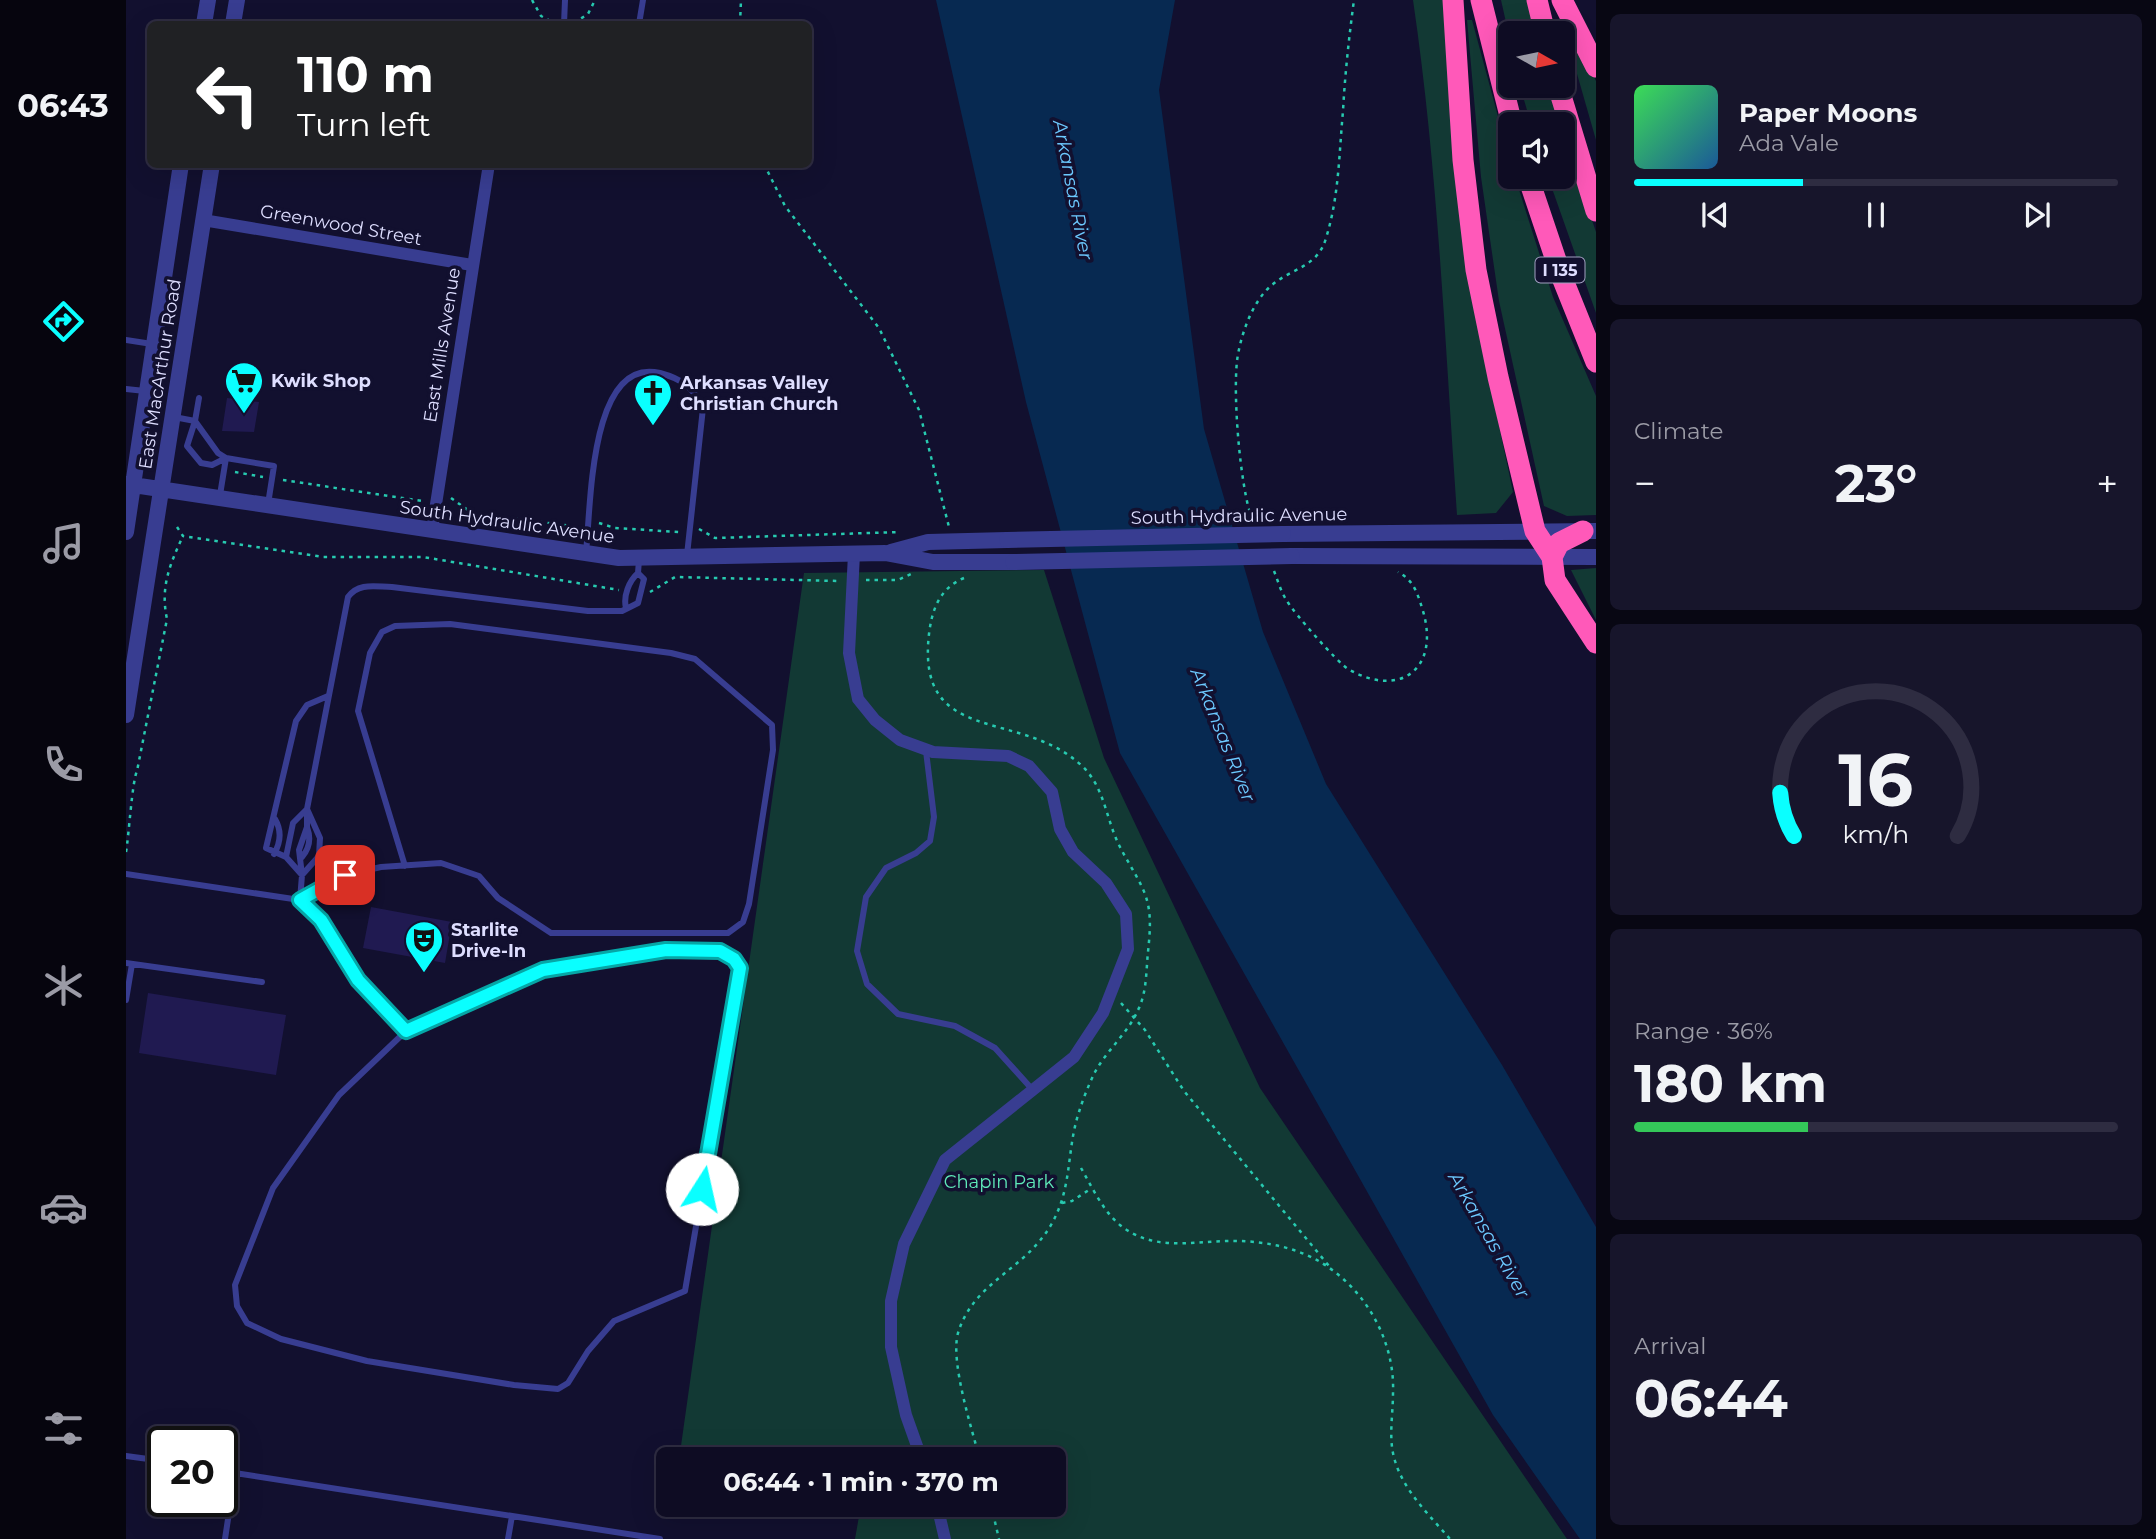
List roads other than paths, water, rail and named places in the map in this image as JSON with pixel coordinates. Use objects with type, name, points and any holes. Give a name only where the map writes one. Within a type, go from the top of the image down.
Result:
[{"type":"highway","points":[[1453,0],[1464,160],[1476,270],[1535,531],[1552,557],[1555,580],[1596,643]]},
{"type":"highway","points":[[1481,0],[1509,112]]},
{"type":"highway","points":[[1538,0],[1542,21]]},
{"type":"highway","points":[[1562,0],[1596,67]]},
{"type":"highway","points":[[1562,98],[1596,211]]},
{"type":"highway","name":"I 135","points":[[1532,189],[1596,362]]},
{"type":"highway","points":[[1552,557],[1559,543],[1589,531]]},
{"type":"street","points":[[204,21],[208,0]]},
{"type":"street","points":[[234,21],[237,0]]},
{"type":"street","name":"East MacArthur Road","points":[[126,533],[130,485],[147,392],[180,168]]},
{"type":"street","name":"East MacArthur Road","points":[[126,715],[211,168]]},
{"type":"street","name":"East Mills Avenue","points":[[432,530],[488,168]]},
{"type":"street","name":"Greenwood Street","points":[[203,220],[472,265]]},
{"type":"street","name":"South Hydraulic Avenue","points":[[130,485],[586,554],[638,565],[687,557],[885,553],[933,562],[1292,556],[1596,557]]},
{"type":"street","name":"South Hydraulic Avenue","points":[[885,553],[928,542],[1589,531]]},
{"type":"street","points":[[853,554],[849,653],[858,699],[875,720],[900,740],[926,749],[1008,756],[1029,766],[1052,792],[1060,829],[1073,852],[1106,883],[1126,914],[1128,949],[1103,1013],[1074,1057],[1031,1088],[945,1160],[904,1244],[891,1301],[891,1347],[906,1415],[917,1447]]},
{"type":"street","points":[[940,1517],[945,1539]]},
{"type":"lane","points":[[563,21],[565,0]]},
{"type":"lane","points":[[640,21],[643,0]]},
{"type":"lane","points":[[126,340],[154,344]]},
{"type":"lane","points":[[586,554],[601,426],[608,400],[620,384],[635,374],[654,372],[677,377],[694,390],[703,408],[687,557]]},
{"type":"lane","points":[[126,388],[147,392]]},
{"type":"lane","points":[[198,398],[195,421],[187,446],[201,463],[212,465],[226,458]]},
{"type":"lane","points":[[172,417],[195,421],[218,453],[226,458],[274,466],[268,506]]},
{"type":"lane","points":[[220,499],[226,458]]},
{"type":"lane","points":[[626,608],[624,601],[638,565]]},
{"type":"lane","points":[[300,900],[302,857],[299,850],[307,827],[307,809],[348,597],[361,586],[392,587],[588,611],[622,611],[638,603],[644,579],[638,565]]},
{"type":"lane","points":[[300,900],[345,875],[441,863],[479,876],[498,898],[551,933],[728,933],[743,922],[749,904],[773,750],[772,725],[695,659],[671,653],[450,624],[396,626],[382,632],[370,653],[358,711],[405,866]]},
{"type":"lane","points":[[302,875],[285,857],[266,848],[268,827],[275,819],[296,721],[307,705],[328,696]]},
{"type":"lane","points":[[926,749],[934,817],[930,841],[916,853],[886,869],[866,897],[857,951],[867,984],[898,1014],[955,1026],[995,1048],[1031,1088]]},
{"type":"lane","points":[[285,857],[293,823],[307,809]]},
{"type":"lane","points":[[302,875],[319,856],[320,838],[307,809]]},
{"type":"lane","points":[[274,854],[279,845],[280,827],[275,819]]},
{"type":"lane","points":[[126,874],[300,900],[321,920],[358,980],[406,1031]]},
{"type":"lane","points":[[666,950],[720,951],[734,959],[740,968],[685,1291],[614,1321],[588,1351],[568,1383],[558,1389],[514,1385],[367,1361],[281,1339],[247,1323],[237,1306],[235,1285],[273,1188],[339,1095],[406,1031],[543,970],[666,950]]},
{"type":"lane","points":[[126,1000],[129,963],[262,982]]},
{"type":"lane","points":[[126,1456],[147,1459]]},
{"type":"lane","points":[[238,1473],[660,1539]]},
{"type":"lane","points":[[508,1539],[512,1516]]},
{"type":"lane","points":[[225,1539],[228,1517]]},
{"type":"water","name":"Arkansas River","points":[[936,0],[1175,0],[1159,90],[1204,429],[1263,632],[1326,784],[1502,1065],[1596,1227],[1596,1539],[1580,1539],[1493,1415],[1120,753],[1026,402]]},
{"type":"place","name":"Kwik Shop","points":[[244,415]]},
{"type":"place","name":"Arkansas Valley Christian Church","points":[[653,427]]},
{"type":"place","name":"Starlite Drive-In","points":[[424,974]]},
{"type":"park label","name":"Chapin Park","points":[[999,1182]]}]
